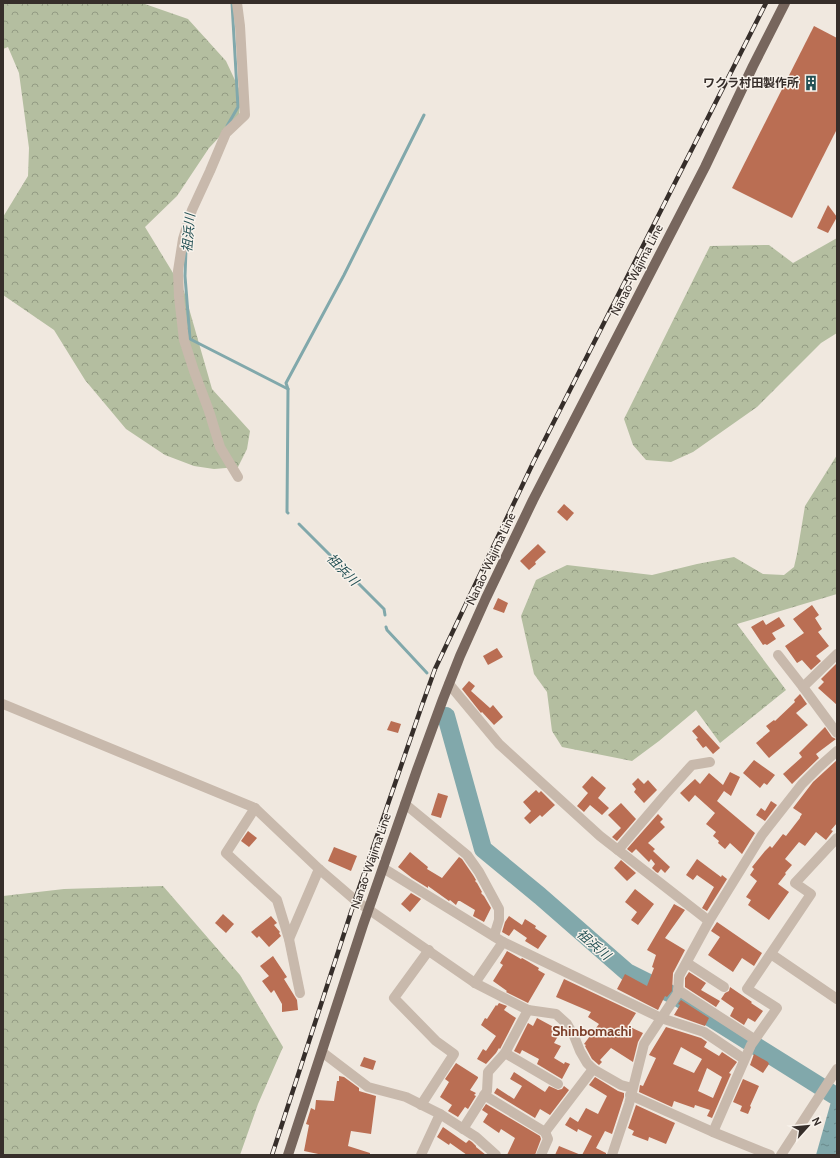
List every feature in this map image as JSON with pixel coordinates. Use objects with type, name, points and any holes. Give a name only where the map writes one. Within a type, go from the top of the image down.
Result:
[{"type":"main road","name":"Nanao-Wajima Line","points":[[288,1155],[368,909],[443,698],[460,656],[532,500],[705,167],[785,3]]},
{"type":"street","points":[[237,3],[240,26],[245,115],[226,134],[192,210],[183,239],[178,271],[179,297],[184,340],[220,447],[238,476]]},
{"type":"street","points":[[803,686],[837,654]]},
{"type":"street","points":[[778,655],[803,686],[837,734]]},
{"type":"street","points":[[449,684],[499,744],[600,836],[709,921]]},
{"type":"street","points":[[3,704],[255,808],[319,869],[355,900],[475,983],[528,1010],[556,1014],[561,1017],[574,1036],[587,1063],[593,1069],[631,1092],[713,1132],[770,1155]]},
{"type":"street","points":[[612,1155],[628,1104],[644,1044],[676,994],[679,976],[709,921],[762,835],[802,784],[837,751]]},
{"type":"street","points":[[618,850],[692,765],[710,762]]},
{"type":"street","points":[[405,804],[467,855],[479,872],[499,908],[499,920],[494,936]]},
{"type":"street","points":[[255,808],[226,853],[277,900],[289,939],[300,993]]},
{"type":"street","points":[[713,1132],[752,1042],[777,1008],[747,989],[811,894],[795,883],[837,838]]},
{"type":"street","points":[[383,868],[503,942],[661,1018],[704,1032],[744,1059]]},
{"type":"street","points":[[289,939],[319,869]]},
{"type":"street","points":[[475,983],[503,942]]},
{"type":"street","points":[[421,1105],[454,1054],[436,1041],[394,998],[429,950]]},
{"type":"street","points":[[771,954],[837,999]]},
{"type":"street","points":[[687,963],[724,987]]},
{"type":"street","points":[[676,994],[752,1042]]},
{"type":"street","points":[[463,1129],[487,1091],[488,1072],[505,1053],[528,1010]]},
{"type":"street","points":[[322,1052],[368,1087],[406,1097],[440,1114],[476,1137],[496,1155]]},
{"type":"street","points":[[505,1053],[558,1084]]},
{"type":"street","points":[[545,1132],[593,1069]]},
{"type":"street","points":[[780,1155],[837,1069]]},
{"type":"street","points":[[484,1095],[545,1132],[548,1139],[541,1155]]},
{"type":"street","points":[[421,1155],[440,1114]]},
{"type":"green space","points":[[3,3],[142,3],[188,19],[226,61],[241,93],[239,116],[209,148],[177,196],[145,227],[184,291],[212,389],[250,431],[247,449],[238,467],[214,469],[194,466],[165,455],[126,429],[85,380],[54,330],[3,295],[3,217],[28,176],[29,148],[19,73],[8,47],[3,49]]},
{"type":"green space","points":[[837,238],[837,333],[821,343],[757,407],[693,452],[671,462],[646,460],[633,445],[624,419],[710,246],[769,245],[793,263]]},
{"type":"green space","points":[[837,455],[837,594],[737,624],[786,690],[720,743],[696,710],[632,761],[562,747],[552,731],[547,692],[534,674],[521,616],[536,580],[567,565],[652,575],[734,557],[763,574],[784,575],[794,567],[805,506]]},
{"type":"green space","points":[[163,886],[240,975],[283,1047],[258,1104],[240,1155],[3,1155],[3,896],[64,889]]},
{"type":"water","points":[[837,1091],[837,1155],[816,1155],[832,1098]]},
{"type":"building","name":"ワクラ村田製作所","points":[[814,26],[837,38],[837,129],[792,218],[732,188]]},
{"type":"building","points":[[828,205],[837,217],[828,233],[817,228]]},
{"type":"building","points":[[564,504],[574,513],[567,521],[557,512]]},
{"type":"building","points":[[538,544],[546,552],[529,570],[520,561]]},
{"type":"building","points":[[498,598],[508,603],[504,613],[493,609]]},
{"type":"building","points":[[812,605],[819,615],[815,618],[822,629],[818,632],[829,646],[816,656],[821,661],[811,670],[802,660],[797,663],[785,646],[804,633],[793,619]]},
{"type":"building","points":[[779,617],[785,626],[772,633],[776,639],[767,645],[763,645],[751,627],[763,620],[766,625]]},
{"type":"building","points":[[497,648],[503,657],[488,665],[483,656]]},
{"type":"building","points":[[837,663],[837,705],[818,688],[824,682],[821,679]]},
{"type":"building","points":[[469,681],[475,686],[471,691],[490,708],[493,705],[503,717],[494,725],[482,712],[481,713],[462,689]]},
{"type":"building","points":[[800,694],[807,704],[796,713],[808,725],[769,758],[756,743],[770,731],[766,726],[774,720],[775,721],[795,702],[794,700]]},
{"type":"building","points":[[391,721],[401,724],[398,733],[387,730]]},
{"type":"building","points":[[699,725],[720,748],[713,754],[706,746],[703,748],[696,739],[698,738],[692,731]]},
{"type":"building","points":[[825,727],[832,737],[836,739],[816,754],[819,758],[792,784],[783,774],[802,757],[799,753]]},
{"type":"building","points":[[754,760],[775,775],[767,785],[764,783],[760,788],[743,773]]},
{"type":"building","points":[[837,760],[837,823],[831,830],[833,831],[826,840],[816,832],[805,846],[799,842],[785,859],[792,865],[778,884],[789,892],[769,920],[748,905],[751,900],[746,897],[757,881],[750,875],[754,869],[752,867],[770,846],[772,848],[783,834],[786,836],[802,814],[793,808],[813,782]]},
{"type":"building","points":[[730,772],[740,777],[731,796],[724,791],[717,801],[755,833],[742,854],[730,843],[725,849],[713,836],[716,832],[706,824],[715,813],[695,795],[689,802],[680,793],[695,779],[700,784],[709,773],[723,785]]},
{"type":"building","points":[[592,776],[606,788],[598,798],[609,808],[602,815],[590,805],[584,812],[577,806],[588,793],[582,787]]},
{"type":"building","points":[[638,778],[644,784],[648,780],[657,790],[644,803],[634,792],[636,789],[632,784]]},
{"type":"building","points":[[536,790],[539,793],[541,791],[555,805],[542,817],[540,815],[530,824],[524,818],[531,811],[523,802]]},
{"type":"building","points":[[438,793],[448,796],[441,818],[431,815]]},
{"type":"building","points":[[771,801],[777,805],[765,821],[756,815],[761,808],[765,811]]},
{"type":"building","points":[[621,803],[636,819],[617,841],[612,837],[621,828],[608,815]]},
{"type":"building","points":[[658,814],[663,819],[660,822],[665,827],[648,843],[655,849],[653,851],[670,867],[665,873],[661,869],[658,873],[656,872],[652,868],[655,864],[651,859],[649,862],[636,849],[632,853],[627,849]]},
{"type":"building","points":[[248,831],[257,838],[249,847],[241,841]]},
{"type":"building","points":[[334,847],[357,856],[351,871],[328,861]]},
{"type":"building","points":[[410,852],[428,867],[427,869],[442,878],[459,857],[462,859],[476,880],[475,881],[482,892],[481,893],[491,908],[484,922],[473,916],[475,910],[460,901],[458,901],[456,905],[428,886],[428,888],[412,878],[398,867]]},
{"type":"building","points":[[697,859],[721,877],[722,875],[727,879],[707,911],[702,908],[714,887],[697,875],[693,880],[686,875]]},
{"type":"building","points":[[621,860],[636,873],[627,881],[614,868]]},
{"type":"building","points":[[635,889],[654,904],[638,925],[631,920],[637,912],[625,902]]},
{"type":"building","points":[[411,893],[421,899],[410,912],[401,904]]},
{"type":"building","points":[[674,904],[685,910],[665,938],[685,950],[673,973],[672,991],[667,997],[665,996],[658,1010],[617,989],[625,974],[647,986],[654,968],[652,967],[656,955],[647,950]]},
{"type":"building","points":[[223,914],[234,924],[226,933],[215,923]]},
{"type":"building","points":[[271,916],[277,923],[274,925],[280,932],[279,933],[281,936],[269,947],[259,936],[257,938],[251,932]]},
{"type":"building","points":[[509,916],[522,925],[525,919],[547,936],[538,949],[525,941],[527,938],[514,929],[509,936],[502,932],[505,922]]},
{"type":"building","points":[[717,922],[762,953],[754,966],[742,958],[733,972],[708,955],[720,937],[711,931]]},
{"type":"building","points":[[507,951],[539,968],[538,970],[545,974],[528,1003],[506,992],[507,991],[493,981],[503,965],[500,963]]},
{"type":"building","points":[[273,956],[287,977],[284,979],[297,1000],[298,1010],[282,1012],[282,1004],[274,990],[271,993],[262,981],[269,976],[260,966]]},
{"type":"building","points":[[689,972],[706,983],[701,990],[720,1001],[716,1007],[685,987],[685,978]]},
{"type":"building","points":[[564,979],[636,1013],[628,1026],[643,1033],[638,1042],[633,1062],[611,1048],[600,1060],[602,1062],[599,1065],[592,1059],[585,1046],[586,1045],[584,1044],[599,1024],[588,1017],[591,1012],[556,997]]},
{"type":"building","points":[[730,987],[763,1011],[755,1022],[748,1018],[744,1025],[730,1016],[734,1008],[721,999],[725,993],[729,991]]},
{"type":"building","points":[[681,1000],[709,1018],[705,1026],[674,1015],[680,1005],[678,1004]]},
{"type":"building","points":[[499,1003],[507,1006],[504,1010],[516,1018],[500,1049],[499,1048],[486,1064],[477,1059],[483,1049],[486,1051],[496,1036],[481,1025],[485,1018],[487,1019]]},
{"type":"building","points":[[537,1018],[561,1031],[554,1043],[561,1046],[554,1058],[564,1064],[565,1062],[570,1064],[562,1079],[537,1064],[539,1059],[522,1050],[520,1054],[514,1051],[528,1023],[533,1026]]},
{"type":"building","points":[[666,1027],[701,1038],[707,1042],[704,1047],[719,1056],[722,1052],[737,1062],[729,1073],[731,1074],[712,1118],[707,1116],[710,1110],[695,1105],[694,1108],[674,1101],[672,1107],[639,1092],[640,1085],[643,1086],[656,1058],[649,1055]],"holes":[[[681,1047],[702,1059],[694,1073],[673,1064]],[[707,1068],[722,1077],[713,1098],[698,1091]]]},
{"type":"building","points":[[754,1054],[769,1064],[763,1073],[750,1065]]},
{"type":"building","points":[[364,1057],[376,1061],[373,1070],[360,1066]]},
{"type":"building","points":[[456,1063],[478,1077],[470,1090],[476,1093],[474,1095],[476,1096],[468,1109],[465,1107],[458,1117],[448,1111],[452,1105],[440,1097],[449,1082],[445,1079]]},
{"type":"building","points":[[514,1072],[545,1092],[549,1086],[558,1090],[562,1089],[564,1086],[569,1090],[550,1115],[540,1109],[535,1118],[494,1093],[497,1088],[514,1099],[522,1086],[510,1079]]},
{"type":"building","points":[[339,1076],[344,1077],[359,1088],[359,1091],[376,1096],[371,1134],[351,1131],[348,1146],[370,1153],[370,1155],[323,1155],[304,1151],[309,1125],[306,1124],[311,1108],[315,1110],[316,1100],[334,1101]]},
{"type":"building","points":[[595,1077],[624,1093],[624,1097],[612,1134],[605,1131],[596,1148],[606,1153],[606,1155],[582,1155],[592,1136],[578,1129],[577,1132],[565,1125],[570,1117],[578,1122],[586,1108],[598,1114],[607,1096],[589,1085]]},
{"type":"building","points":[[743,1079],[759,1086],[748,1114],[740,1111],[742,1106],[733,1102]]},
{"type":"building","points":[[486,1104],[540,1136],[541,1139],[535,1155],[507,1155],[515,1138],[501,1129],[499,1133],[483,1122],[488,1114],[482,1110]]},
{"type":"building","points":[[636,1105],[675,1123],[666,1144],[649,1137],[648,1141],[632,1135],[634,1131],[628,1128]]},
{"type":"building","points":[[443,1127],[466,1143],[469,1140],[486,1155],[467,1155],[450,1143],[449,1145],[437,1137]]},
{"type":"building","points":[[559,1146],[581,1155],[555,1155]]},
{"type":"waterway","name":"祖浜川","points":[[227,126],[238,107],[232,3]]},
{"type":"waterway","name":"祖浜川","points":[[288,513],[288,389],[286,383],[344,275],[424,115]]},
{"type":"waterway","name":"祖浜川","points":[[186,249],[185,276],[190,339],[288,389]]},
{"type":"waterway","name":"祖浜川","points":[[299,524],[384,609],[385,615]]},
{"type":"waterway","name":"祖浜川","points":[[386,627],[387,630],[427,673]]},
{"type":"waterway","name":"祖浜川","points":[[446,716],[483,849],[540,896],[627,972],[679,998],[834,1095]]},
{"type":"railway","points":[[272,1155],[355,900],[435,669],[533,463],[766,3]]},
{"type":"place","name":"ワクラ村田製作所","points":[[811,83]]},
{"type":"district","name":"Shinbomachi","points":[[592,1031]]}]
